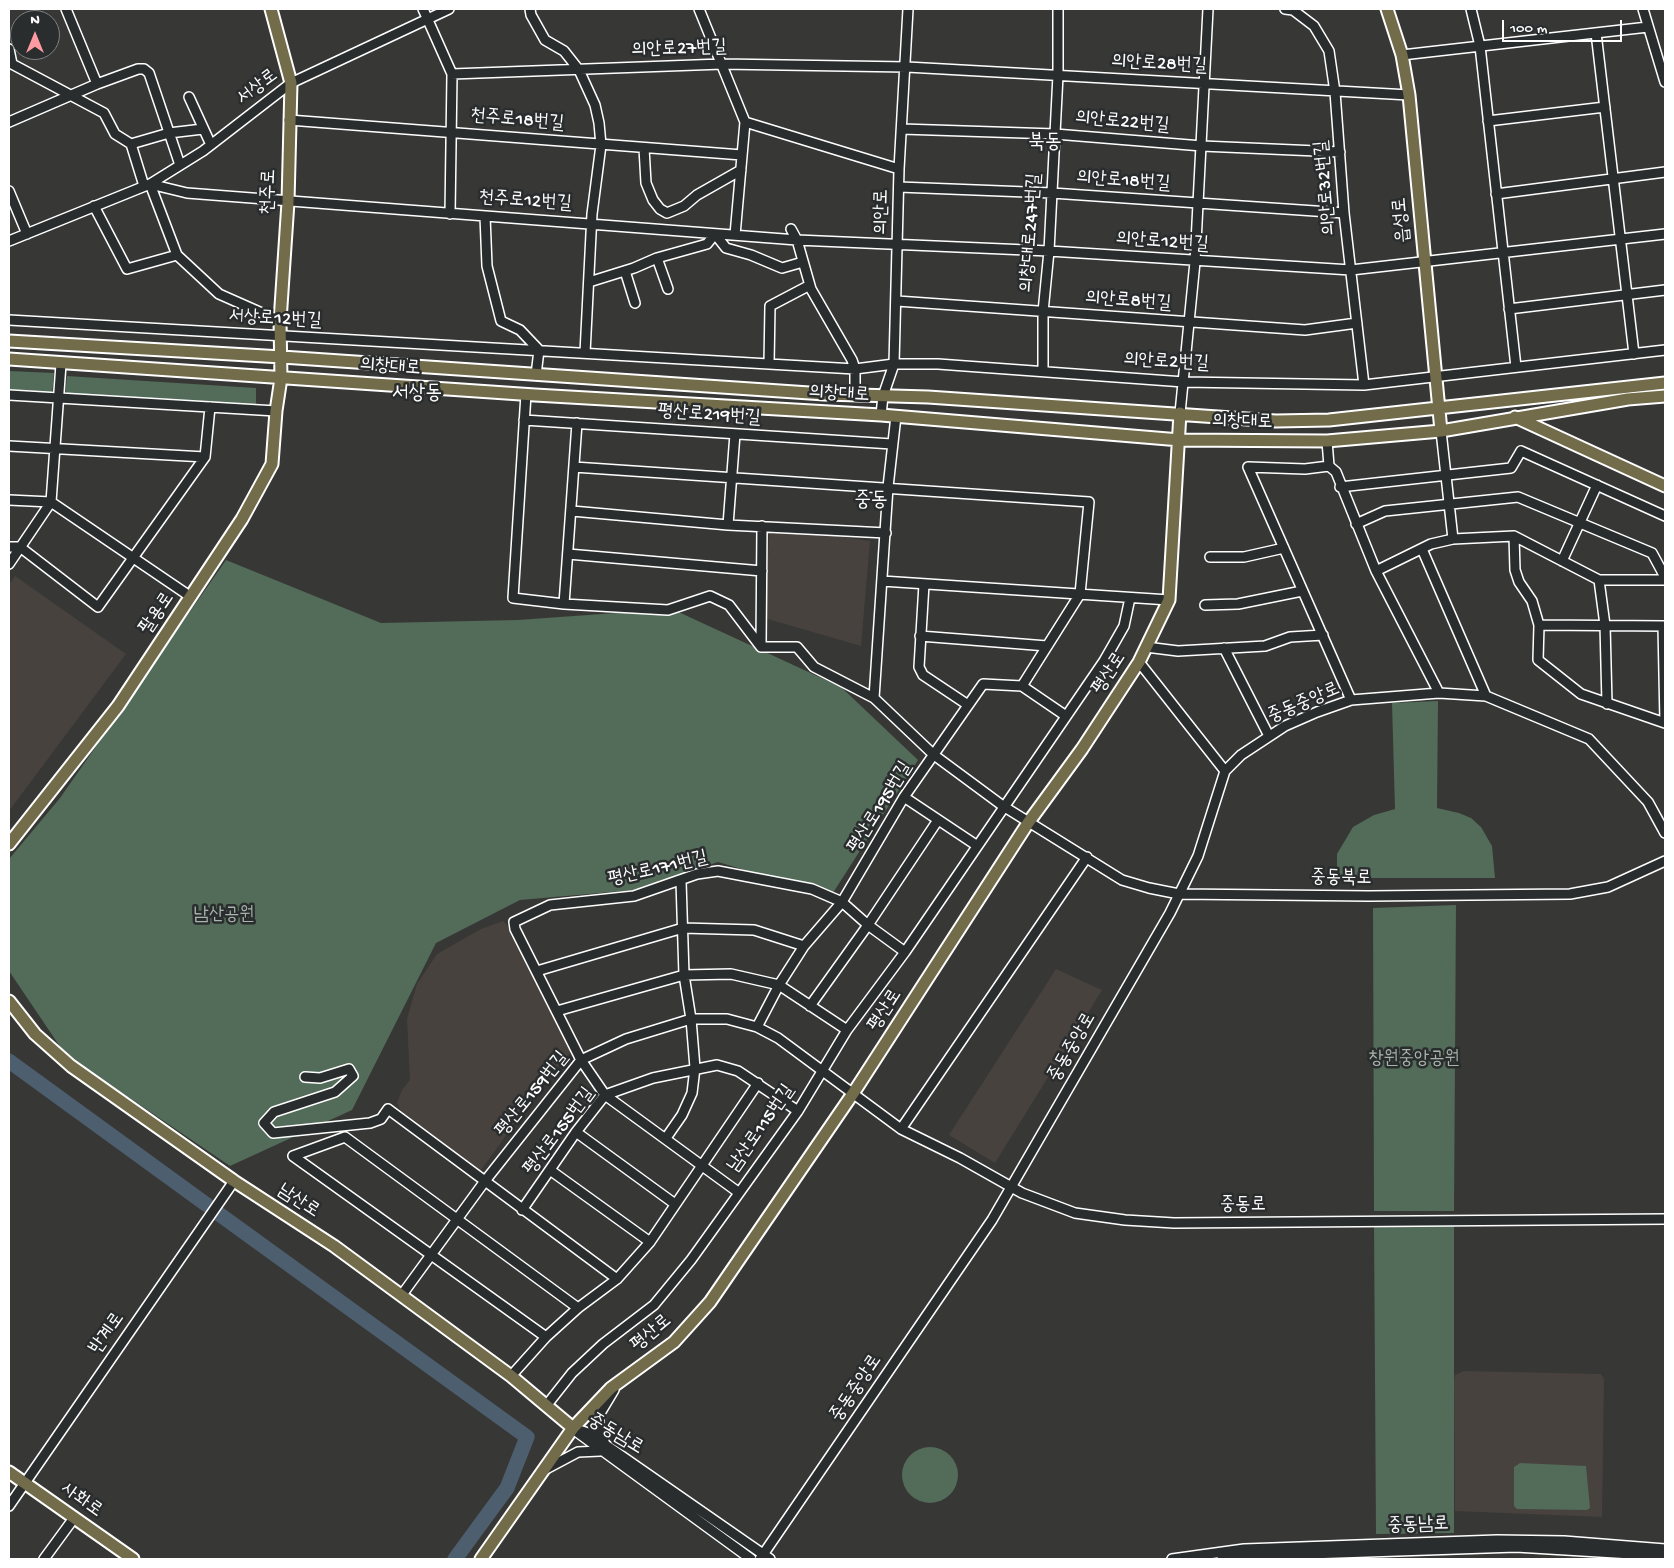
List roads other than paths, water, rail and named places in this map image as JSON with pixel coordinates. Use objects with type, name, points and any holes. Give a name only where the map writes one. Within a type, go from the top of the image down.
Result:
[{"type":"main road","name":"천주로","points":[[271,9],[290,83],[288,202],[280,320],[282,337],[281,378]]},
{"type":"main road","name":"읍성로","points":[[1387,9],[1402,55],[1409,95],[1441,431]]},
{"type":"main road","name":"의창대로","points":[[9,341],[282,357],[855,396],[883,396],[1180,414],[1276,422],[1329,420],[1665,383]]},
{"type":"main road","name":"의창대로","points":[[9,360],[165,368],[281,378],[896,416],[1180,440],[1327,441],[1441,431],[1628,399],[1665,396]]},
{"type":"main road","name":"팔용로","points":[[9,844],[118,706],[242,519],[272,464],[276,411],[281,378]]},
{"type":"main road","name":"평산로","points":[[481,1559],[573,1428],[620,1382],[674,1342],[710,1302],[854,1092],[1028,823],[1082,749],[1139,662],[1169,600],[1180,440],[1180,414]]},
{"type":"main road","points":[[1515,418],[1665,486]]},
{"type":"main road","name":"남산로","points":[[9,1001],[35,1034],[71,1066],[234,1181],[334,1246],[511,1376],[573,1428]]},
{"type":"main road","name":"사화로","points":[[9,1472],[133,1559]]},
{"type":"street","points":[[66,9],[97,84]]},
{"type":"street","points":[[423,9],[452,74],[450,214]]},
{"type":"street","name":"서상로","points":[[9,241],[147,185],[211,145],[290,83],[449,9]]},
{"type":"street","points":[[530,9],[531,15],[545,40],[564,52],[579,70],[595,105],[601,145],[592,223],[585,353]]},
{"type":"street","points":[[699,9],[745,122],[735,235]]},
{"type":"street","name":"의안로","points":[[881,415],[883,396],[894,364],[899,169],[907,67],[908,9]]},
{"type":"street","name":"의창대로247번길","points":[[1043,370],[1043,312],[1049,251],[1058,75],[1058,9]]},
{"type":"street","points":[[1180,414],[1195,262],[1206,83],[1208,9]]},
{"type":"street","name":"의안로32번길","points":[[1285,9],[1293,10],[1314,26],[1330,52],[1336,92],[1344,213],[1364,385]]},
{"type":"street","points":[[1471,9],[1480,46],[1516,367]]},
{"type":"street","points":[[1643,9],[1665,82]]},
{"type":"street","points":[[1402,55],[1648,27]]},
{"type":"street","points":[[1596,32],[1634,354]]},
{"type":"street","points":[[9,49],[12,64],[104,113],[115,134],[131,144],[177,255],[219,294],[280,320]]},
{"type":"street","name":"의안로27번길","points":[[452,74],[722,64],[907,67]]},
{"type":"street","name":"의안로28번길","points":[[907,67],[1409,95]]},
{"type":"street","points":[[9,122],[97,84],[138,69],[144,69],[149,73],[180,165]]},
{"type":"street","points":[[189,97],[211,145]]},
{"type":"street","points":[[1488,121],[1605,107]]},
{"type":"street","name":"천주로18번길","points":[[289,120],[742,155]]},
{"type":"street","points":[[745,122],[899,169]]},
{"type":"street","points":[[131,144],[169,133],[203,129]]},
{"type":"street","name":"의안로22번길","points":[[902,129],[1055,134],[1202,146],[1340,152]]},
{"type":"street","points":[[644,148],[646,183],[653,200],[660,209],[667,213],[684,206],[696,194],[740,170]]},
{"type":"street","points":[[1496,194],[1665,172]]},
{"type":"street","name":"천주로12번길","points":[[147,185],[187,193],[288,202],[592,223],[797,240],[898,245]]},
{"type":"street","name":"의안로18번길","points":[[900,187],[1052,194],[1344,213]]},
{"type":"street","points":[[9,191],[27,234]]},
{"type":"street","points":[[94,206],[127,270],[177,255]]},
{"type":"street","points":[[485,216],[487,266],[501,321],[520,330],[539,350],[536,375]]},
{"type":"street","points":[[791,229],[797,240],[810,285],[855,369],[855,396]]},
{"type":"street","points":[[589,282],[625,271],[657,258],[708,244],[715,234],[726,248],[751,255],[782,268],[803,262]]},
{"type":"street","name":"의안로12번길","points":[[898,245],[1049,251],[1195,262],[1351,270],[1503,255],[1665,234]]},
{"type":"street","points":[[657,258],[668,289]]},
{"type":"street","points":[[625,271],[634,303]]},
{"type":"street","points":[[769,364],[770,306],[810,285]]},
{"type":"street","points":[[1509,309],[1665,290]]},
{"type":"street","name":"의안로8번길","points":[[896,301],[1305,330],[1358,323]]},
{"type":"street","name":"서상로12번길","points":[[9,320],[855,369],[894,364]]},
{"type":"street","name":"의안로2번길","points":[[894,364],[1043,370],[1184,382],[1364,385],[1665,350]]},
{"type":"street","points":[[9,564],[51,502],[61,364]]},
{"type":"street","points":[[526,394],[513,598],[564,604],[668,610],[710,596],[729,605],[761,647]]},
{"type":"street","points":[[9,396],[276,411]]},
{"type":"street","points":[[9,547],[20,547],[98,607],[205,457],[210,407]]},
{"type":"street","points":[[874,698],[888,487],[896,416]]},
{"type":"street","name":"평산로219번길","points":[[524,420],[892,444]]},
{"type":"street","points":[[564,604],[577,423]]},
{"type":"street","points":[[1441,431],[1452,539]]},
{"type":"street","points":[[728,525],[734,434]]},
{"type":"street","points":[[1327,441],[1329,466],[1336,472],[1340,487],[1376,570],[1439,693]]},
{"type":"street","points":[[9,446],[205,457]]},
{"type":"street","points":[[1340,487],[1511,468],[1521,451],[1665,516]]},
{"type":"street","points":[[1329,466],[1248,468],[1351,700]]},
{"type":"street","points":[[574,467],[1089,502],[1080,594],[1022,686],[1066,716]]},
{"type":"street","points":[[1562,560],[1597,485]]},
{"type":"street","points":[[1356,524],[1385,511],[1518,497],[1580,521],[1652,553],[1665,578],[1599,580],[1514,536],[1452,539],[1422,549],[1376,570]]},
{"type":"street","points":[[9,500],[51,502],[191,597]]},
{"type":"street","points":[[572,511],[728,525],[886,533]]},
{"type":"street","points":[[761,647],[762,526]]},
{"type":"street","points":[[1514,536],[1515,570],[1519,582],[1532,601],[1539,625],[1538,660],[1581,694],[1665,723],[1664,626],[1539,625]]},
{"type":"street","points":[[1210,557],[1244,557],[1284,548]]},
{"type":"street","points":[[1422,549],[1486,696]]},
{"type":"street","points":[[568,554],[762,572]]},
{"type":"street","points":[[1599,580],[1605,625],[1607,704]]},
{"type":"street","points":[[882,581],[1169,600]]},
{"type":"street","points":[[924,584],[919,661],[923,675],[968,705]]},
{"type":"street","points":[[1205,605],[1238,604],[1302,591]]},
{"type":"street","name":"남산로115번길","points":[[546,1406],[572,1373],[654,1305],[690,1260],[798,1111],[847,1030],[905,952],[976,845],[1104,661],[1124,626],[1130,598]]},
{"type":"street","points":[[920,636],[1047,646]]},
{"type":"street","points":[[1146,647],[1178,651],[1265,646],[1290,637],[1323,636]]},
{"type":"street","name":"중동북로","points":[[761,647],[796,647],[814,667],[874,698],[934,755],[1003,806],[1122,880],[1149,888],[1180,894],[1370,896],[1570,894],[1608,887],[1665,861]]},
{"type":"street","points":[[1224,648],[1269,736]]},
{"type":"street","points":[[1139,662],[1225,771]]},
{"type":"street","name":"평산로195번길","points":[[757,1027],[779,985],[804,946],[842,902],[904,797],[983,684],[1022,686]]},
{"type":"street","name":"중동중앙로","points":[[764,1558],[992,1220],[1180,894],[1198,856],[1225,771],[1241,755],[1269,736],[1316,712],[1351,700],[1439,693],[1486,696],[1589,739],[1648,802],[1665,834]]},
{"type":"street","points":[[904,797],[976,845]]},
{"type":"street","points":[[810,1006],[868,925],[938,820]]},
{"type":"street","points":[[901,1129],[1087,858]]},
{"type":"street","name":"평산로171번길","points":[[537,971],[515,929],[514,922],[550,905],[634,896],[697,874],[718,871],[812,889],[842,902],[868,925],[905,952]]},
{"type":"street","points":[[666,1138],[682,1115],[692,1093],[695,1068],[691,1019],[684,975],[681,881]]},
{"type":"street","points":[[738,1192],[605,1095],[581,1060],[537,971],[683,928],[754,930],[804,946]]},
{"type":"street","points":[[557,1012],[684,975],[731,974],[779,985],[847,1030]]},
{"type":"street","name":"평산로159번길","points":[[401,1296],[456,1218],[581,1060],[626,1039],[691,1019],[727,1018],[757,1027],[778,1038],[821,1071],[854,1092]]},
{"type":"street","name":"평산로155번길","points":[[522,1210],[576,1132],[605,1095],[653,1078],[717,1065],[738,1071],[798,1111]]},
{"type":"street","points":[[305,1078],[320,1078],[348,1069],[353,1076],[335,1092],[274,1112],[264,1123],[272,1133],[370,1123],[381,1119],[388,1109],[617,1279]]},
{"type":"street","points":[[511,1376],[546,1337],[578,1308],[617,1279],[650,1242],[758,1083]]},
{"type":"street","name":"중동로","points":[[854,1092],[901,1129],[960,1158],[1010,1187],[1052,1206],[1075,1213],[1125,1220],[1174,1222],[1665,1219]]},
{"type":"street","points":[[576,1132],[676,1204]]},
{"type":"street","name":"남산로","points":[[430,1255],[293,1156],[345,1137],[456,1218]]},
{"type":"street","points":[[550,1170],[650,1242]]},
{"type":"street","name":"반계로","points":[[9,1506],[234,1181]]},
{"type":"street","points":[[456,1218],[578,1308]]},
{"type":"street","points":[[430,1255],[546,1337]]},
{"type":"street","points":[[542,1472],[553,1464],[578,1452],[604,1448],[599,1430],[599,1415],[620,1382]]},
{"type":"street","name":"중동남로","points":[[573,1428],[764,1558]]},
{"type":"street","name":"중동남로","points":[[604,1448],[750,1559]]},
{"type":"street","points":[[44,1559],[74,1518]]},
{"type":"street","name":"중동남로","points":[[1172,1559],[1232,1549],[1479,1540],[1554,1540],[1665,1549]]},
{"type":"street","name":"중동남로","points":[[1222,1559],[1249,1556],[1516,1547],[1665,1556]]},
{"type":"waterway","points":[[9,1061],[207,1205]]},
{"type":"waterway","points":[[219,1214],[527,1437],[507,1488],[455,1559]]},
{"type":"district","name":"북동","points":[[1045,144]]},
{"type":"district","name":"서상동","points":[[417,395]]},
{"type":"district","name":"중동","points":[[871,502]]},
{"type":"park label","name":"남산공원","points":[[224,916]]},
{"type":"park label","name":"창원중앙공원","points":[[1414,1060]]}]
